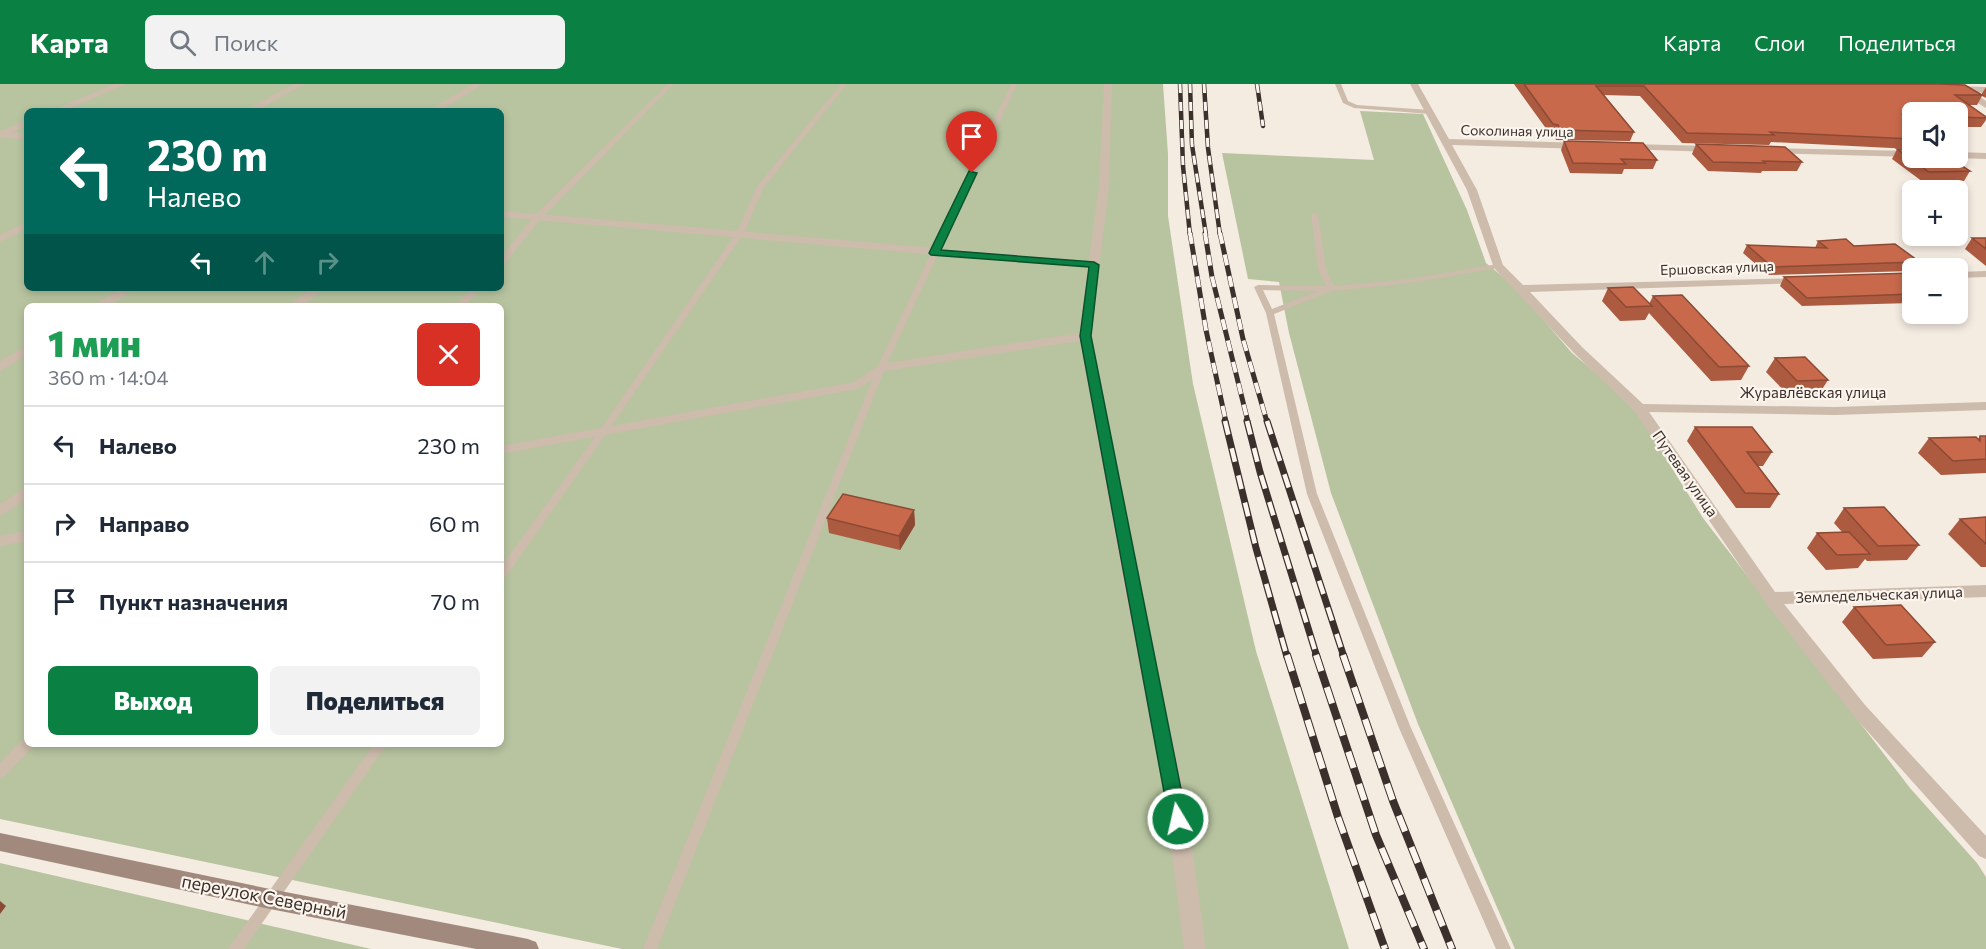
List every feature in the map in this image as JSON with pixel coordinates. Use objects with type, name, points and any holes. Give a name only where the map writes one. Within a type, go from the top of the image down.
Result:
[{"type":"street","points":[[63,108],[122,84]]},
{"type":"street","points":[[254,108],[301,84]]},
{"type":"street","points":[[438,108],[479,84]]},
{"type":"street","points":[[1108,84],[1104,185],[1085,336],[1134,598],[1175,797],[1195,949]]},
{"type":"street","name":"Путевая улица","points":[[1414,84],[1472,190],[1498,266],[1523,289],[1578,350],[1639,408],[1772,598],[1859,710],[1986,850]]},
{"type":"street","points":[[1939,88],[1958,87],[1986,90]]},
{"type":"street","points":[[1958,87],[1986,105]]},
{"type":"street","points":[[0,134],[24,124]]},
{"type":"street","points":[[0,134],[24,137]]},
{"type":"street","name":"Соколиная улица","points":[[1445,142],[1589,146]]},
{"type":"street","points":[[1613,147],[1721,149]]},
{"type":"street","points":[[1757,150],[1902,154]]},
{"type":"street","points":[[1968,156],[1986,156]]},
{"type":"street","points":[[504,214],[740,232],[934,253],[1094,265]]},
{"type":"street","points":[[0,239],[24,227]]},
{"type":"street","points":[[1968,274],[1986,274]]},
{"type":"street","name":"Ершовская улица","points":[[1523,289],[1818,279]]},
{"type":"street","points":[[104,303],[125,291]]},
{"type":"street","points":[[298,303],[315,291]]},
{"type":"street","points":[[504,449],[858,385],[881,368],[1085,336]]},
{"type":"street","points":[[0,367],[24,352]]},
{"type":"street","name":"Журавлёвская улица","points":[[1639,408],[1835,411],[1986,406]]},
{"type":"street","points":[[0,511],[24,494]]},
{"type":"street","points":[[0,541],[24,537]]},
{"type":"street","name":"Земледельческая улица","points":[[1772,598],[1986,591]]},
{"type":"street","name":"переулок Северный","points":[[0,842],[270,899],[528,949]]},
{"type":"lane","points":[[504,258],[538,217],[671,84]]},
{"type":"lane","points":[[504,571],[603,432],[740,232],[761,187],[844,84]]},
{"type":"lane","points":[[650,949],[881,368],[1014,84]]},
{"type":"lane","points":[[1338,84],[1345,102],[1356,107],[1430,112]]},
{"type":"lane","points":[[1314,215],[1322,268],[1331,289]]},
{"type":"lane","points":[[1498,266],[1410,281],[1331,289],[1258,287],[1270,313],[1312,494],[1405,728],[1504,949]]},
{"type":"lane","points":[[1270,313],[1331,289]]},
{"type":"lane","points":[[462,303],[475,291]]},
{"type":"lane","points":[[0,772],[24,747]]},
{"type":"lane","points":[[235,949],[379,747]]},
{"type":"green space","points":[[0,84],[1163,84],[1168,154],[1168,216],[1193,384],[1256,651],[1349,949],[622,949],[0,819]]},
{"type":"green space","points":[[1360,111],[1423,114],[1467,210],[1486,263],[1514,286],[1572,353],[1630,401],[1703,518],[1910,788],[1977,863],[1986,877],[1986,949],[1515,949],[1418,724],[1331,493],[1289,333],[1279,282],[1248,279],[1222,153],[1374,160]]},
{"type":"green space","points":[[0,863],[371,949],[0,949]]},
{"type":"building","points":[[1524,84],[1939,84],[1965,85],[1982,95],[1955,95],[1965,102],[1902,102],[1902,139],[1770,132],[1774,135],[1687,133],[1644,86],[1596,86],[1634,132],[1560,130],[1558,125],[1553,124]]},
{"type":"building","points":[[1968,104],[1986,117],[1968,117]]},
{"type":"building","points":[[1564,141],[1643,143],[1657,160],[1621,159],[1626,164],[1573,163]]},
{"type":"building","points":[[1696,144],[1785,147],[1802,162],[1713,162]]},
{"type":"building","points":[[1923,168],[1965,168],[1970,171],[1929,172]]},
{"type":"building","points":[[1972,238],[1986,238],[1986,249]]},
{"type":"building","points":[[1846,239],[1854,246],[1895,244],[1914,258],[1902,258],[1902,263],[1772,267],[1747,245],[1827,248],[1818,241]]},
{"type":"building","points":[[1902,273],[1902,294],[1807,298],[1784,277]]},
{"type":"building","points":[[1633,287],[1652,306],[1626,307],[1608,288]]},
{"type":"building","points":[[1682,295],[1749,366],[1719,367],[1653,296]]},
{"type":"building","points":[[1805,357],[1828,380],[1797,381],[1775,358]]},
{"type":"building","points":[[1695,427],[1752,427],[1772,452],[1747,452],[1779,494],[1745,493]]},
{"type":"building","points":[[1980,436],[1986,436],[1986,459],[1953,461],[1929,438],[1976,437],[1980,441]]},
{"type":"building","points":[[843,494],[914,510],[899,536],[827,518]]},
{"type":"building","points":[[1884,507],[1919,545],[1878,546],[1844,508]]},
{"type":"building","points":[[1986,517],[1986,544],[1960,519]]},
{"type":"building","points":[[1849,532],[1870,554],[1837,555],[1817,533]]},
{"type":"building","points":[[1901,605],[1935,642],[1886,645],[1854,607]]},
{"type":"railway","points":[[1180,84],[1183,166],[1190,235]]},
{"type":"railway","points":[[1190,84],[1192,145],[1206,235]]},
{"type":"railway","points":[[1204,84],[1208,148],[1220,235]]},
{"type":"railway","points":[[1257,84],[1263,126]]},
{"type":"railway","points":[[1190,233],[1206,330],[1226,422]]},
{"type":"railway","points":[[1205,233],[1212,277],[1248,422]]},
{"type":"railway","points":[[1220,233],[1243,339],[1267,422]]},
{"type":"railway","points":[[1225,421],[1256,548],[1287,657]]},
{"type":"railway","points":[[1247,421],[1260,472],[1317,657]]},
{"type":"railway","points":[[1267,421],[1344,657]]},
{"type":"railway","points":[[1287,655],[1338,817],[1385,949]]},
{"type":"railway","points":[[1316,655],[1376,835],[1424,949]]},
{"type":"railway","points":[[1343,655],[1393,801],[1452,949]]},
{"type":"route","points":[[972,173],[934,253],[1094,265],[1085,336],[1178,819]]}]
